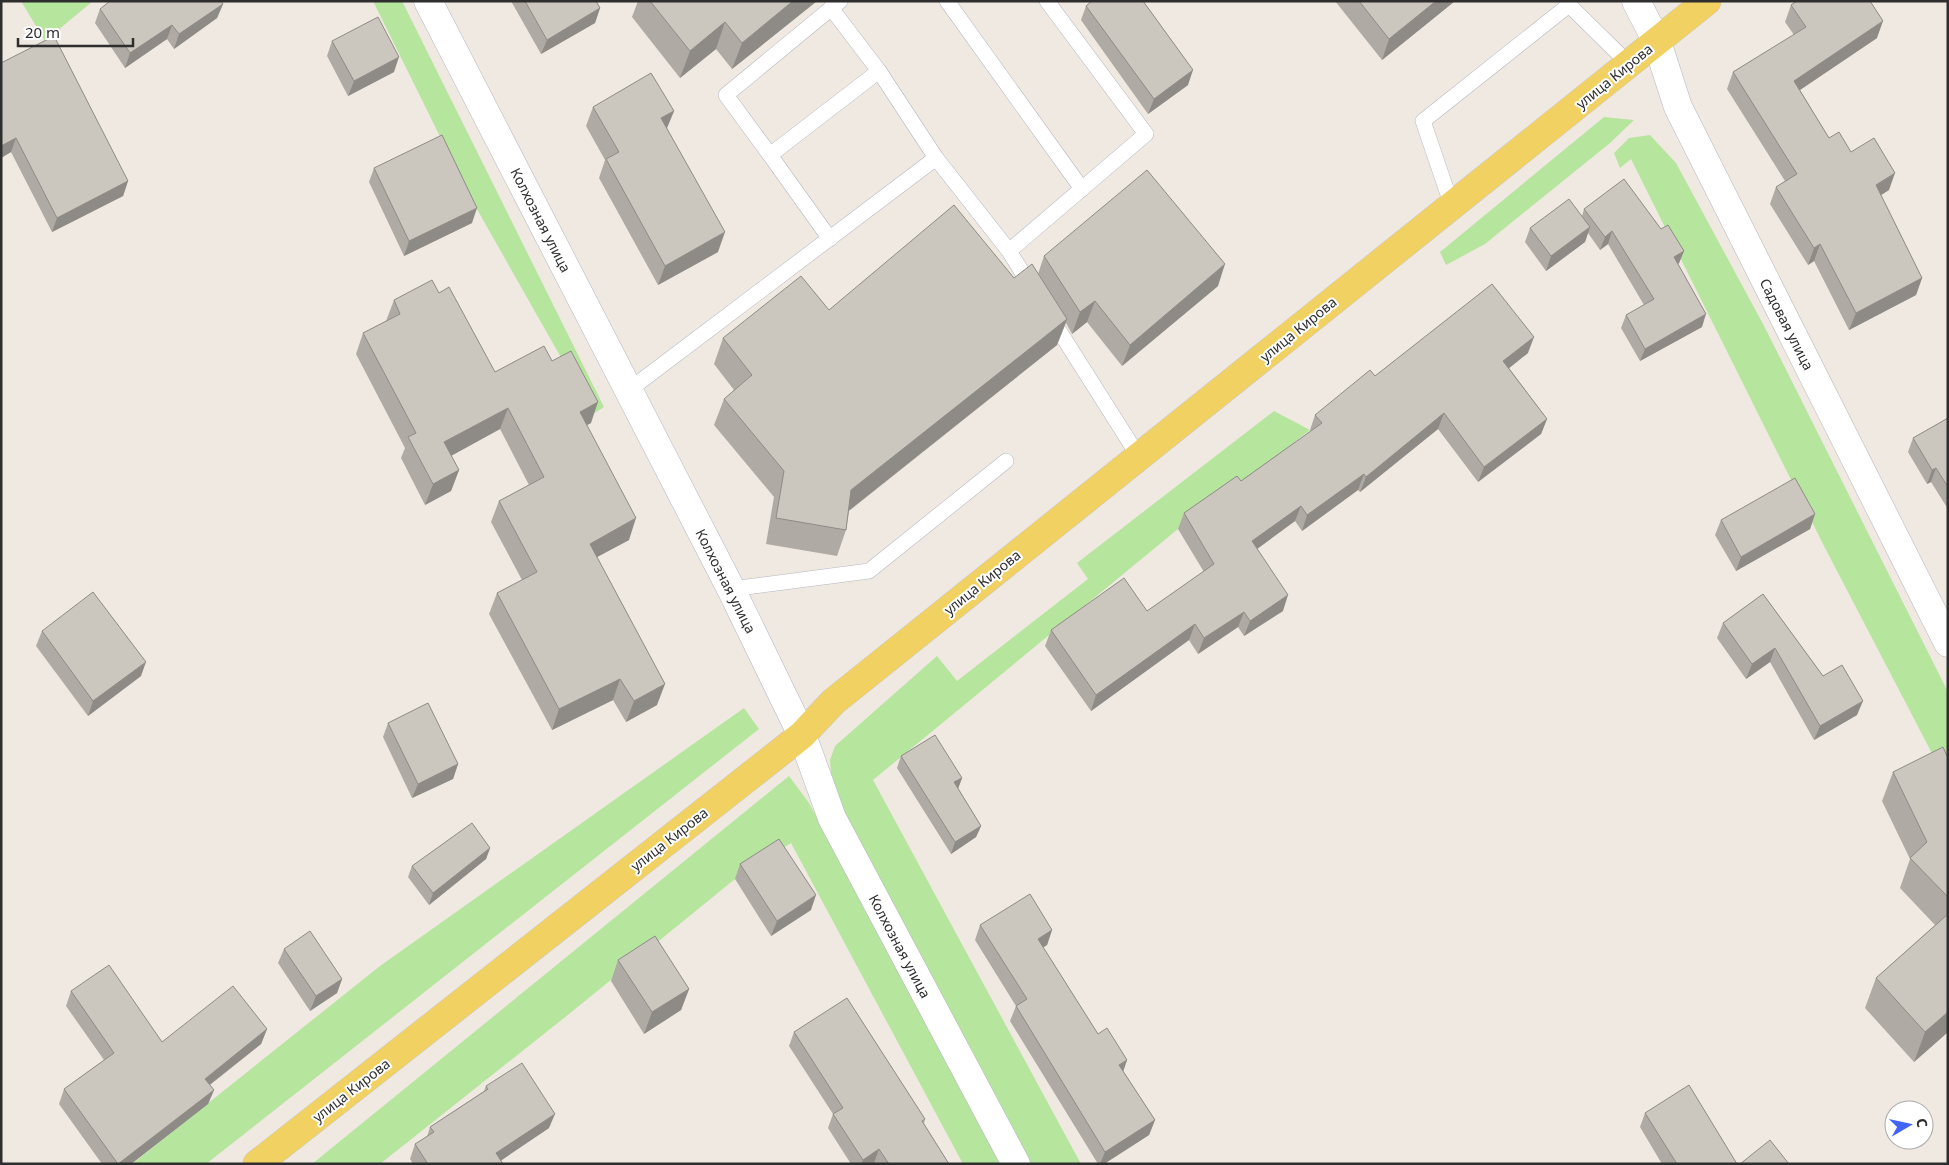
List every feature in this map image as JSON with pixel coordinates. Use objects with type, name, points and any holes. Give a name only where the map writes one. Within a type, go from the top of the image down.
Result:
[{"type":"main road","name":"улица Кирова","points":[[257,1164],[802,735],[833,702],[1707,1]]},
{"type":"street","name":"Колхозная улица","points":[[428,1],[731,589],[802,735],[832,818],[1016,1164]]},
{"type":"street","name":"Садовая улица","points":[[1636,1],[1656,42],[1678,107],[1948,643]]},
{"type":"lane","points":[[947,1],[1082,190]]},
{"type":"lane","points":[[1009,251],[1146,134],[1047,1]]},
{"type":"lane","points":[[830,239],[726,95],[835,5],[936,158],[1009,251],[1139,457]]},
{"type":"lane","points":[[1452,206],[1423,121],[1569,5],[1629,64]]},
{"type":"lane","points":[[770,155],[880,72]]},
{"type":"lane","points":[[629,390],[936,158]]},
{"type":"lane","points":[[731,589],[869,571],[1006,461]]},
{"type":"green space","points":[[21,1],[93,1],[45,41]]},
{"type":"green space","points":[[373,1],[402,1],[604,407],[593,414],[469,195]]},
{"type":"green space","points":[[1604,117],[1634,120],[1610,143],[1485,244],[1446,265],[1440,252]]},
{"type":"green space","points":[[1650,135],[1676,163],[1763,324],[1948,692],[1948,784],[1824,546],[1631,159],[1620,168],[1614,153],[1629,138]]},
{"type":"green space","points":[[1274,411],[1310,430],[1178,529],[873,780],[1081,1164],[1030,1164],[888,894],[833,796],[830,760],[835,746],[937,656],[957,681],[1088,579],[1077,563]]},
{"type":"green space","points":[[744,708],[759,729],[206,1164],[132,1164],[380,966]]},
{"type":"green space","points":[[789,776],[809,803],[1003,1164],[963,1164],[791,843],[735,879],[380,1164],[312,1164]]},
{"type":"building","points":[[110,1],[221,1],[223,4],[179,34],[172,25],[130,53],[100,9]]},
{"type":"building","points":[[525,1],[596,1],[600,8],[547,40]]},
{"type":"building","points":[[650,1],[793,1],[742,43],[725,22],[690,51]]},
{"type":"building","points":[[1092,1],[1143,1],[1193,70],[1154,99],[1086,6]]},
{"type":"building","points":[[1359,1],[1436,1],[1389,39]]},
{"type":"building","points":[[1797,1],[1870,1],[1883,21],[1794,81],[1829,138],[1839,132],[1851,152],[1874,138],[1895,173],[1876,185],[1922,278],[1856,313],[1820,244],[1814,248],[1776,187],[1797,174],[1733,72],[1806,27],[1791,5]]},
{"type":"building","points":[[378,17],[399,57],[354,81],[332,41]]},
{"type":"building","points":[[54,36],[128,181],[57,218],[16,138],[1,146],[1,63]]},
{"type":"building","points":[[651,73],[674,111],[661,118],[725,232],[665,266],[606,159],[619,152],[593,107]]},
{"type":"building","points":[[442,135],[477,208],[409,241],[374,168]]},
{"type":"building","points":[[1147,170],[1225,264],[1130,345],[1095,301],[1080,312],[1044,256]]},
{"type":"building","points":[[1624,179],[1661,229],[1668,225],[1684,251],[1674,257],[1706,314],[1645,349],[1626,315],[1654,299],[1612,231],[1605,237],[1584,209]]},
{"type":"building","points":[[1569,199],[1590,227],[1551,256],[1530,228]]},
{"type":"building","points":[[954,205],[1014,278],[1032,264],[1067,319],[851,490],[846,530],[776,518],[784,471],[724,399],[752,375],[723,338],[801,276],[829,310]]},
{"type":"building","points":[[432,280],[439,293],[449,287],[495,372],[544,346],[552,361],[571,351],[598,402],[580,412],[636,518],[590,544],[665,684],[634,701],[620,679],[559,709],[497,593],[537,572],[499,501],[544,477],[508,408],[444,442],[459,470],[433,484],[408,437],[416,433],[363,333],[400,314],[394,300]]},
{"type":"building","points":[[1492,284],[1534,337],[1503,361],[1547,419],[1484,467],[1444,413],[1366,477],[1364,474],[1307,515],[1301,506],[1252,541],[1288,595],[1250,621],[1244,612],[1204,638],[1195,624],[1096,695],[1051,630],[1124,578],[1147,611],[1214,564],[1184,513],[1237,476],[1241,481],[1322,423],[1315,415],[1370,370],[1375,376]]},
{"type":"building","points":[[1948,418],[1948,487],[1936,468],[1932,470],[1913,438]]},
{"type":"building","points":[[1795,478],[1815,514],[1741,557],[1721,520]]},
{"type":"building","points":[[93,592],[146,662],[93,701],[42,631]]},
{"type":"building","points":[[1763,594],[1823,676],[1842,665],[1863,701],[1820,726],[1775,648],[1752,664],[1723,623]]},
{"type":"building","points":[[428,703],[458,764],[418,784],[388,723]]},
{"type":"building","points":[[935,735],[962,778],[954,782],[981,826],[955,842],[901,756]]},
{"type":"building","points":[[1943,747],[1948,758],[1948,897],[1910,858],[1927,842],[1893,772]]},
{"type":"building","points":[[472,823],[490,848],[433,893],[412,866]]},
{"type":"building","points":[[779,839],[816,895],[777,921],[740,864]]},
{"type":"building","points":[[1030,894],[1052,930],[1038,939],[1098,1034],[1107,1028],[1127,1060],[1119,1065],[1155,1120],[1105,1152],[1016,1006],[1027,999],[980,925]]},
{"type":"building","points":[[1948,914],[1948,1012],[1925,1032],[1876,978]]},
{"type":"building","points":[[310,931],[342,979],[316,996],[284,949]]},
{"type":"building","points":[[655,936],[689,989],[652,1012],[618,960]]},
{"type":"building","points":[[109,965],[162,1042],[233,986],[267,1029],[205,1079],[214,1090],[118,1164],[64,1089],[114,1053],[71,991]]},
{"type":"building","points":[[847,998],[925,1119],[922,1121],[949,1164],[889,1164],[879,1149],[863,1160],[833,1114],[843,1108],[794,1032]]},
{"type":"building","points":[[522,1063],[555,1114],[496,1153],[503,1164],[428,1164],[415,1144],[434,1132],[430,1127],[488,1089],[486,1086]]},
{"type":"building","points":[[1689,1085],[1737,1164],[1677,1164],[1645,1113]]},
{"type":"building","points":[[1770,1140],[1789,1164],[1740,1164]]}]
